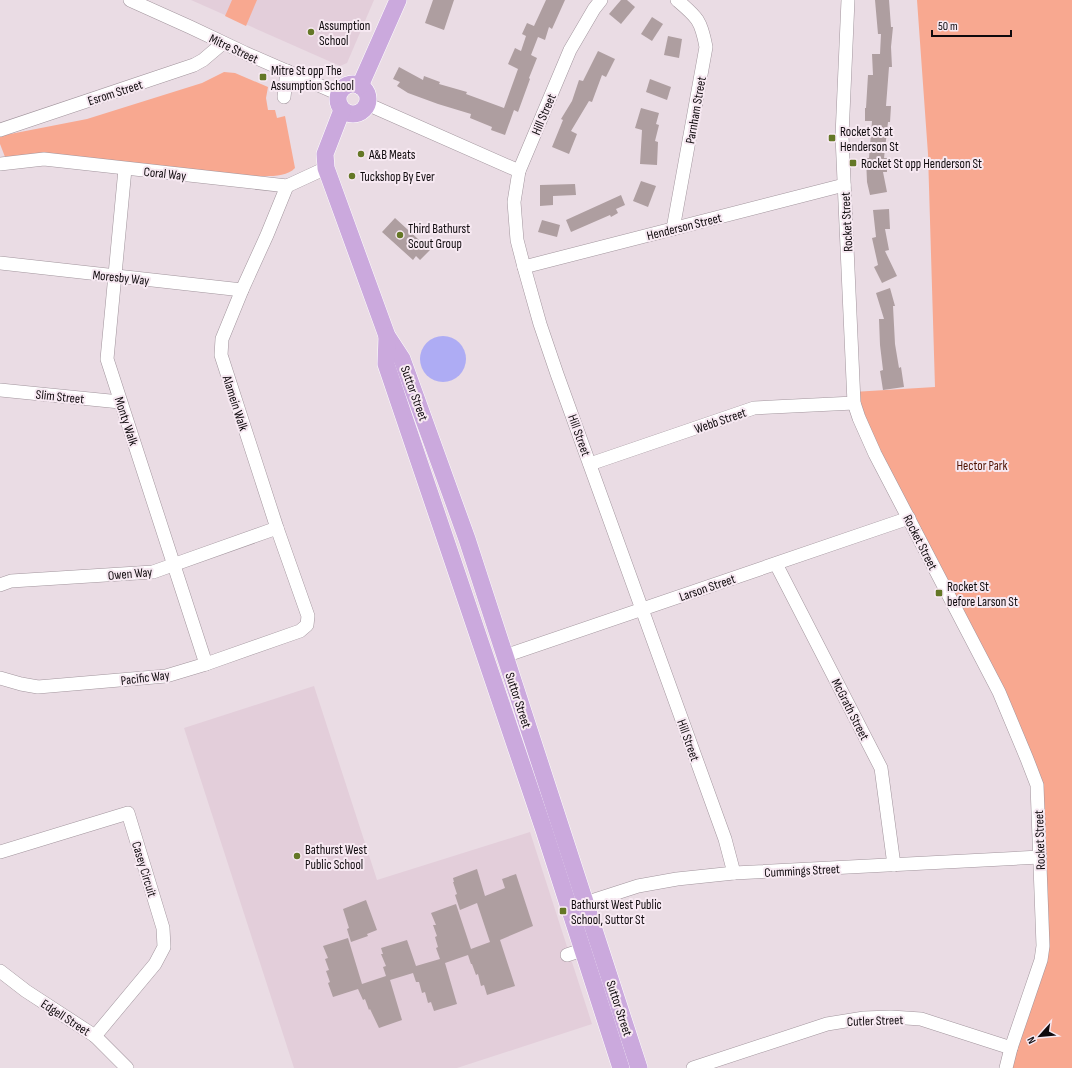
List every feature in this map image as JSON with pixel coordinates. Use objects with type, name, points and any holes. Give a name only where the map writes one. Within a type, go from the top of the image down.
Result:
[{"type":"main road","points":[[360,86],[398,0]]},
{"type":"main road","points":[[350,84],[360,86],[366,94],[367,104],[359,113],[346,112],[338,102],[339,94],[341,89],[350,84]]},
{"type":"main road","name":"Suttor Street","points":[[346,112],[325,154],[326,168],[387,336],[402,359],[467,539],[639,1068]]},
{"type":"main road","name":"Suttor Street","points":[[387,336],[386,364],[544,830],[569,908],[575,953],[621,1068]]},
{"type":"street","name":"Mitre Street","points":[[130,0],[287,72],[339,94]]},
{"type":"street","name":"Hill Street","points":[[601,0],[594,9],[570,50],[519,171],[514,202],[516,240],[540,324],[725,839],[734,873]]},
{"type":"street","name":"Parnham Street","points":[[673,229],[706,47],[703,31],[695,15],[677,0]]},
{"type":"street","name":"Rocket Street","points":[[848,0],[842,136],[854,404],[873,450],[999,692],[1027,759],[1036,785],[1043,946],[1041,960],[1011,1048],[1006,1068]]},
{"type":"street","name":"Esrom Street","points":[[0,130],[194,65],[203,60],[223,43]]},
{"type":"street","points":[[284,97],[287,72]]},
{"type":"street","points":[[367,104],[519,171]]},
{"type":"street","name":"Coral Way","points":[[0,162],[44,159],[287,186]]},
{"type":"street","points":[[287,186],[326,168]]},
{"type":"street","name":"Monty Walk","points":[[125,169],[107,359],[206,664]]},
{"type":"street","name":"Henderson Street","points":[[524,267],[844,185]]},
{"type":"street","name":"Alamein Walk","points":[[287,186],[222,339],[220,355],[277,528],[308,616],[307,625]]},
{"type":"street","name":"Moresby Way","points":[[0,263],[242,290]]},
{"type":"street","name":"Slim Street","points":[[0,390],[120,402]]},
{"type":"street","name":"Webb Street","points":[[590,464],[754,408],[854,404]]},
{"type":"street","name":"Larson Street","points":[[505,656],[909,518]]},
{"type":"street","name":"Owen Way","points":[[0,585],[11,581],[153,572],[277,528]]},
{"type":"street","name":"McGrath Street","points":[[776,564],[881,768],[894,865]]},
{"type":"street","name":"Pacific Way","points":[[0,678],[38,687],[166,676],[206,664],[300,631],[307,625]]},
{"type":"street","name":"Casey Circuit","points":[[0,852],[128,813],[163,928],[164,947],[155,964],[95,1036]]},
{"type":"street","name":"Cummings Street","points":[[569,908],[648,884],[677,879],[734,873],[1040,857]]},
{"type":"street","name":"Edgell Street","points":[[0,971],[26,991],[95,1036],[127,1068]]},
{"type":"street","name":"Cutler Street","points":[[694,1068],[827,1024],[864,1018],[891,1017],[921,1019],[1011,1048]]},
{"type":"shaded area","name":"Assumption School","points":[[191,0],[374,0],[347,63],[340,66]]},
{"type":"shaded area","name":"Bathurst West Public School","points":[[314,686],[377,880],[530,832],[592,1024],[457,1068],[294,1068],[184,728]]},
{"type":"green space","points":[[232,0],[257,0],[246,26],[225,16]]},
{"type":"green space","name":"Hector Park","points":[[917,0],[1072,0],[1072,1068],[1006,1068],[1041,960],[1040,857],[1027,759],[875,454],[853,392],[935,387],[928,154]]},
{"type":"green space","points":[[224,72],[235,73],[268,87],[266,98],[268,110],[275,110],[277,118],[285,116],[295,168],[291,171],[275,176],[252,176],[7,162],[0,144],[0,136],[87,119],[202,83]]},
{"type":"water","points":[[439,336],[447,336],[456,340],[462,346],[466,359],[462,372],[456,378],[447,382],[439,382],[430,378],[424,372],[420,363],[420,355],[424,346],[430,340]]},
{"type":"building","points":[[433,0],[454,0],[444,30],[425,23]]},
{"type":"building","points":[[546,0],[565,0],[552,29],[549,27],[545,40],[538,37],[531,55],[537,58],[529,78],[530,79],[518,112],[514,110],[505,135],[491,130],[492,127],[470,118],[471,114],[408,93],[397,86],[400,82],[393,79],[399,67],[423,80],[424,76],[440,82],[439,84],[467,92],[466,94],[504,108],[518,69],[508,64],[515,48],[521,51],[526,36],[522,34],[527,23],[534,26]]},
{"type":"building","points":[[621,0],[627,0],[635,7],[621,24],[609,14]]},
{"type":"building","points":[[875,0],[889,0],[891,27],[893,27],[891,47],[892,67],[889,67],[886,106],[891,106],[884,158],[887,158],[887,172],[883,172],[887,192],[870,195],[867,182],[866,158],[869,158],[872,121],[865,121],[865,108],[868,75],[873,75],[872,54],[880,54],[881,34],[878,34]]},
{"type":"building","points":[[652,17],[663,24],[652,41],[641,34]]},
{"type":"building","points":[[668,36],[682,39],[679,58],[664,55]]},
{"type":"building","points":[[598,51],[615,59],[606,77],[602,75],[592,102],[589,101],[571,131],[577,134],[569,154],[552,147],[563,120],[561,119],[572,101],[579,80],[583,81]]},
{"type":"building","points":[[650,79],[671,87],[667,100],[646,92]]},
{"type":"building","points":[[641,108],[659,113],[656,124],[659,125],[655,141],[658,142],[657,165],[640,164],[642,130],[635,128]]},
{"type":"building","points":[[641,181],[656,186],[648,207],[633,201]]},
{"type":"building","points":[[575,184],[576,195],[553,196],[553,205],[540,206],[540,185]]},
{"type":"building","points":[[621,195],[625,205],[616,209],[618,213],[571,232],[566,220]]},
{"type":"building","points":[[889,209],[890,229],[885,229],[889,250],[885,251],[897,276],[882,283],[874,267],[878,265],[872,238],[876,237],[873,210]]},
{"type":"building","name":"Third Bathurst Scout Group","points":[[395,218],[430,250],[420,260],[416,256],[413,260],[382,232]]},
{"type":"building","points":[[542,220],[560,225],[557,237],[538,232]]},
{"type":"building","points":[[890,288],[895,306],[893,306],[895,344],[904,387],[883,390],[880,371],[883,370],[879,319],[884,319],[876,293]]},
{"type":"building","points":[[477,869],[485,896],[505,888],[502,879],[516,874],[533,926],[500,940],[515,986],[487,995],[484,985],[481,986],[478,974],[476,975],[468,955],[445,963],[457,1004],[434,1011],[431,1002],[428,1003],[425,992],[422,993],[419,982],[416,982],[413,973],[390,980],[402,1020],[379,1028],[365,999],[363,1000],[358,989],[333,997],[326,971],[329,970],[325,959],[328,958],[323,946],[348,938],[362,984],[386,976],[383,967],[386,966],[381,954],[383,954],[381,948],[407,940],[416,966],[440,959],[436,948],[438,947],[435,937],[437,936],[433,925],[436,925],[431,913],[456,904],[471,949],[490,942],[477,903],[460,910],[455,895],[457,894],[453,878]]},
{"type":"building","points":[[366,900],[377,930],[367,934],[368,936],[351,942],[347,929],[349,928],[343,909]]},
{"type":"place","name":"Assumption School","points":[[311,32]]},
{"type":"place","name":"Mitre St opp The Assumption School","points":[[263,77]]},
{"type":"place","name":"Rocket St at Henderson St","points":[[832,138]]},
{"type":"place","name":"A&B Meats","points":[[361,154]]},
{"type":"place","name":"Rocket St opp Henderson St","points":[[853,163]]},
{"type":"place","name":"Tuckshop By Ever","points":[[352,176]]},
{"type":"place","name":"Third Bathurst Scout Group","points":[[400,235]]},
{"type":"place","name":"Rocket St before Larson St","points":[[939,593]]},
{"type":"place","name":"Bathurst West Public School","points":[[297,856]]},
{"type":"place","name":"Bathurst West Public School, Suttor St","points":[[563,911]]}]
